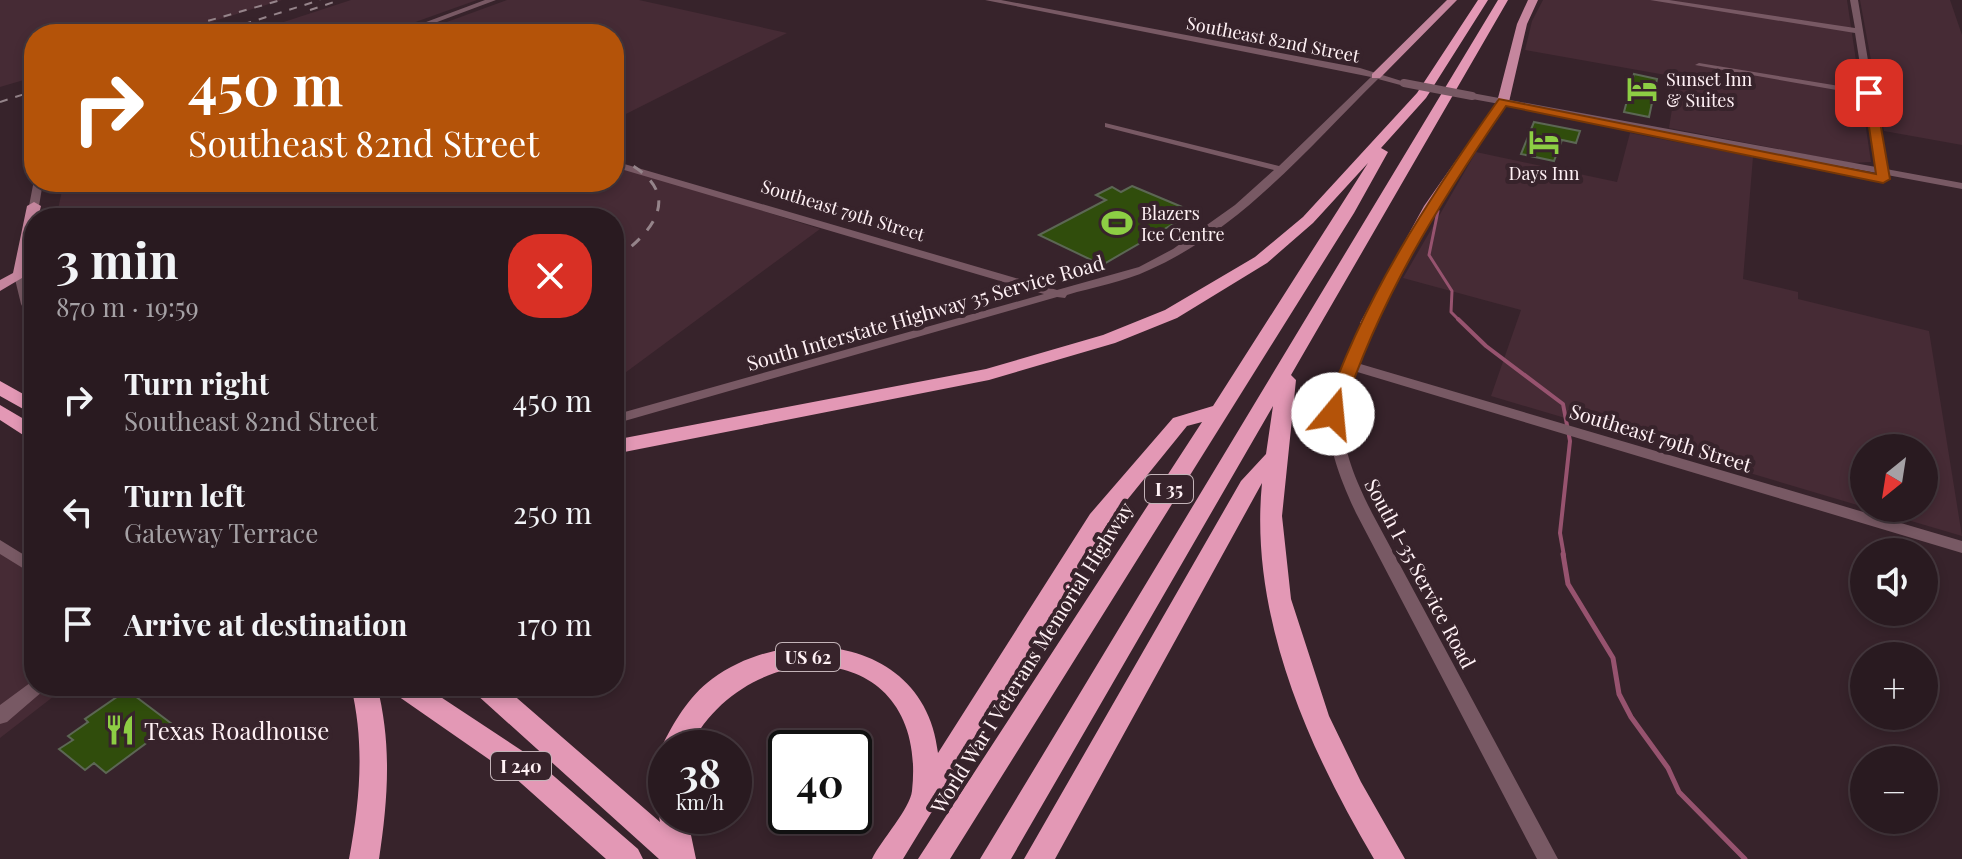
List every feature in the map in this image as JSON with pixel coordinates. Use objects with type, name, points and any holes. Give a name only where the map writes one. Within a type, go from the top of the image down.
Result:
[{"type":"highway","name":"I 35","points":[[1401,117],[1422,95],[1483,0]]},
{"type":"highway","name":"I 35","points":[[995,859],[1503,0]]},
{"type":"highway","name":"World War I Veterans Memorial Highway","points":[[933,859],[1346,213],[1401,117]]},
{"type":"highway","points":[[624,445],[989,374],[1109,339],[1171,314],[1261,260],[1308,220],[1401,117]]},
{"type":"highway","points":[[1288,368],[1272,491],[1273,560],[1287,628],[1312,704],[1366,821],[1390,859]]},
{"type":"highway","points":[[0,380],[24,390]]},
{"type":"highway","points":[[0,387],[24,403]]},
{"type":"highway","points":[[887,859],[1098,520],[1180,422],[1219,410]]},
{"type":"highway","points":[[0,411],[24,428]]},
{"type":"highway","points":[[1039,859],[1252,481],[1276,456]]},
{"type":"highway","name":"US 62","points":[[684,730],[709,697],[747,671],[792,658],[837,658],[879,673],[914,710],[921,729],[926,798]]},
{"type":"highway","points":[[364,859],[376,775],[376,743],[366,696]]},
{"type":"highway","name":"I 240","points":[[419,696],[523,767],[628,859]]},
{"type":"highway","name":"I 240","points":[[497,696],[580,766],[680,859]]},
{"type":"highway","points":[[676,834],[680,859]]},
{"type":"main road","points":[[1376,76],[1452,0]]},
{"type":"main road","name":"South I-35 Service Road","points":[[1368,323],[1431,206],[1503,102],[1522,24],[1533,0]]},
{"type":"main road","points":[[0,284],[20,275],[24,255]]},
{"type":"street","points":[[426,24],[492,0]]},
{"type":"street","name":"Southeast 82nd Street","points":[[989,0],[1882,175],[1962,186]]},
{"type":"street","points":[[1654,0],[1859,31]]},
{"type":"street","points":[[1854,0],[1882,175]]},
{"type":"street","points":[[1699,65],[1869,93]]},
{"type":"street","points":[[1108,125],[1283,166],[1376,76]]},
{"type":"street","name":"South Interstate Highway 35 Service Road","points":[[624,417],[1062,295],[1143,269],[1181,251],[1234,213],[1283,166]]},
{"type":"street","name":"Southeast 79th Street","points":[[624,167],[1062,295]]},
{"type":"street","name":"Southeast 82nd Street","points":[[1882,175],[1962,195]]},
{"type":"street","points":[[34,206],[36,192]]},
{"type":"street","points":[[20,275],[24,292]]},
{"type":"street","name":"South I-35 Service Road","points":[[1368,323],[1349,365],[1333,414],[1337,455],[1343,473],[1548,859]]},
{"type":"street","name":"Southeast 79th Street","points":[[1349,365],[1962,547]]},
{"type":"street","points":[[0,546],[24,562]]},
{"type":"street","points":[[0,716],[25,696]]},
{"type":"shaded area","points":[[0,0],[282,0],[205,24],[24,24],[24,80],[0,87]]},
{"type":"shaded area","points":[[351,0],[477,0],[410,24],[278,24]]},
{"type":"shaded area","points":[[507,0],[639,0],[787,33],[624,115],[624,24],[441,24]]},
{"type":"shaded area","points":[[1543,0],[1847,0],[1871,162],[1851,163],[1669,128],[1677,77],[1525,50],[1532,21]]},
{"type":"shaded area","points":[[1860,0],[1950,0],[1962,35],[1962,145],[1884,131]]},
{"type":"shaded area","points":[[1630,133],[1753,157],[1743,279],[1798,292],[1798,299],[1929,331],[1962,536],[1914,522],[1938,522],[1938,434],[1850,434],[1850,503],[1491,396],[1521,310],[1403,278],[1476,152],[1617,182]]},
{"type":"shaded area","points":[[624,167],[820,229],[624,374],[624,208],[58,208],[62,192],[624,192]]},
{"type":"shaded area","points":[[0,548],[24,556],[24,696],[54,696],[0,738]]},
{"type":"building","points":[[1634,74],[1657,79],[1649,117],[1624,112]]},
{"type":"building","name":"Days Inn","points":[[1534,122],[1580,131],[1576,143],[1562,140],[1554,161],[1521,154]]},
{"type":"building","name":"Blazers Ice Centre","points":[[1132,186],[1194,212],[1102,265],[1039,235],[1106,200],[1096,195],[1112,187],[1121,192]]},
{"type":"building","name":"Texas Roadhouse","points":[[118,696],[135,696],[172,724],[106,773],[94,763],[85,770],[59,749],[73,740],[68,736],[88,722],[85,719]]},
{"type":"waterway","points":[[1438,211],[1429,255],[1452,291],[1451,312],[1458,319]]},
{"type":"waterway","points":[[1458,319],[1486,346],[1563,404],[1570,441],[1560,533],[1564,556]]},
{"type":"waterway","points":[[1563,554],[1568,584],[1613,658],[1619,694],[1631,717],[1668,768],[1679,792],[1745,859]]},
{"type":"railway","points":[[197,24],[281,0]]},
{"type":"railway","points":[[244,24],[320,0]]},
{"type":"railway","points":[[310,10],[340,0]]},
{"type":"railway","points":[[0,102],[24,94]]},
{"type":"railway","points":[[624,162],[650,180],[657,192],[659,205],[655,219],[624,252]]},
{"type":"place","name":"Sunset Inn & Suites","points":[[1642,89]]},
{"type":"place","name":"Days Inn","points":[[1544,142]]},
{"type":"place","name":"Blazers Ice Centre","points":[[1117,223]]},
{"type":"place","name":"Texas Roadhouse","points":[[120,730]]},
{"type":"route","points":[[1333,414],[1349,365],[1404,253],[1431,206],[1503,102],[1883,179],[1869,93]]}]
